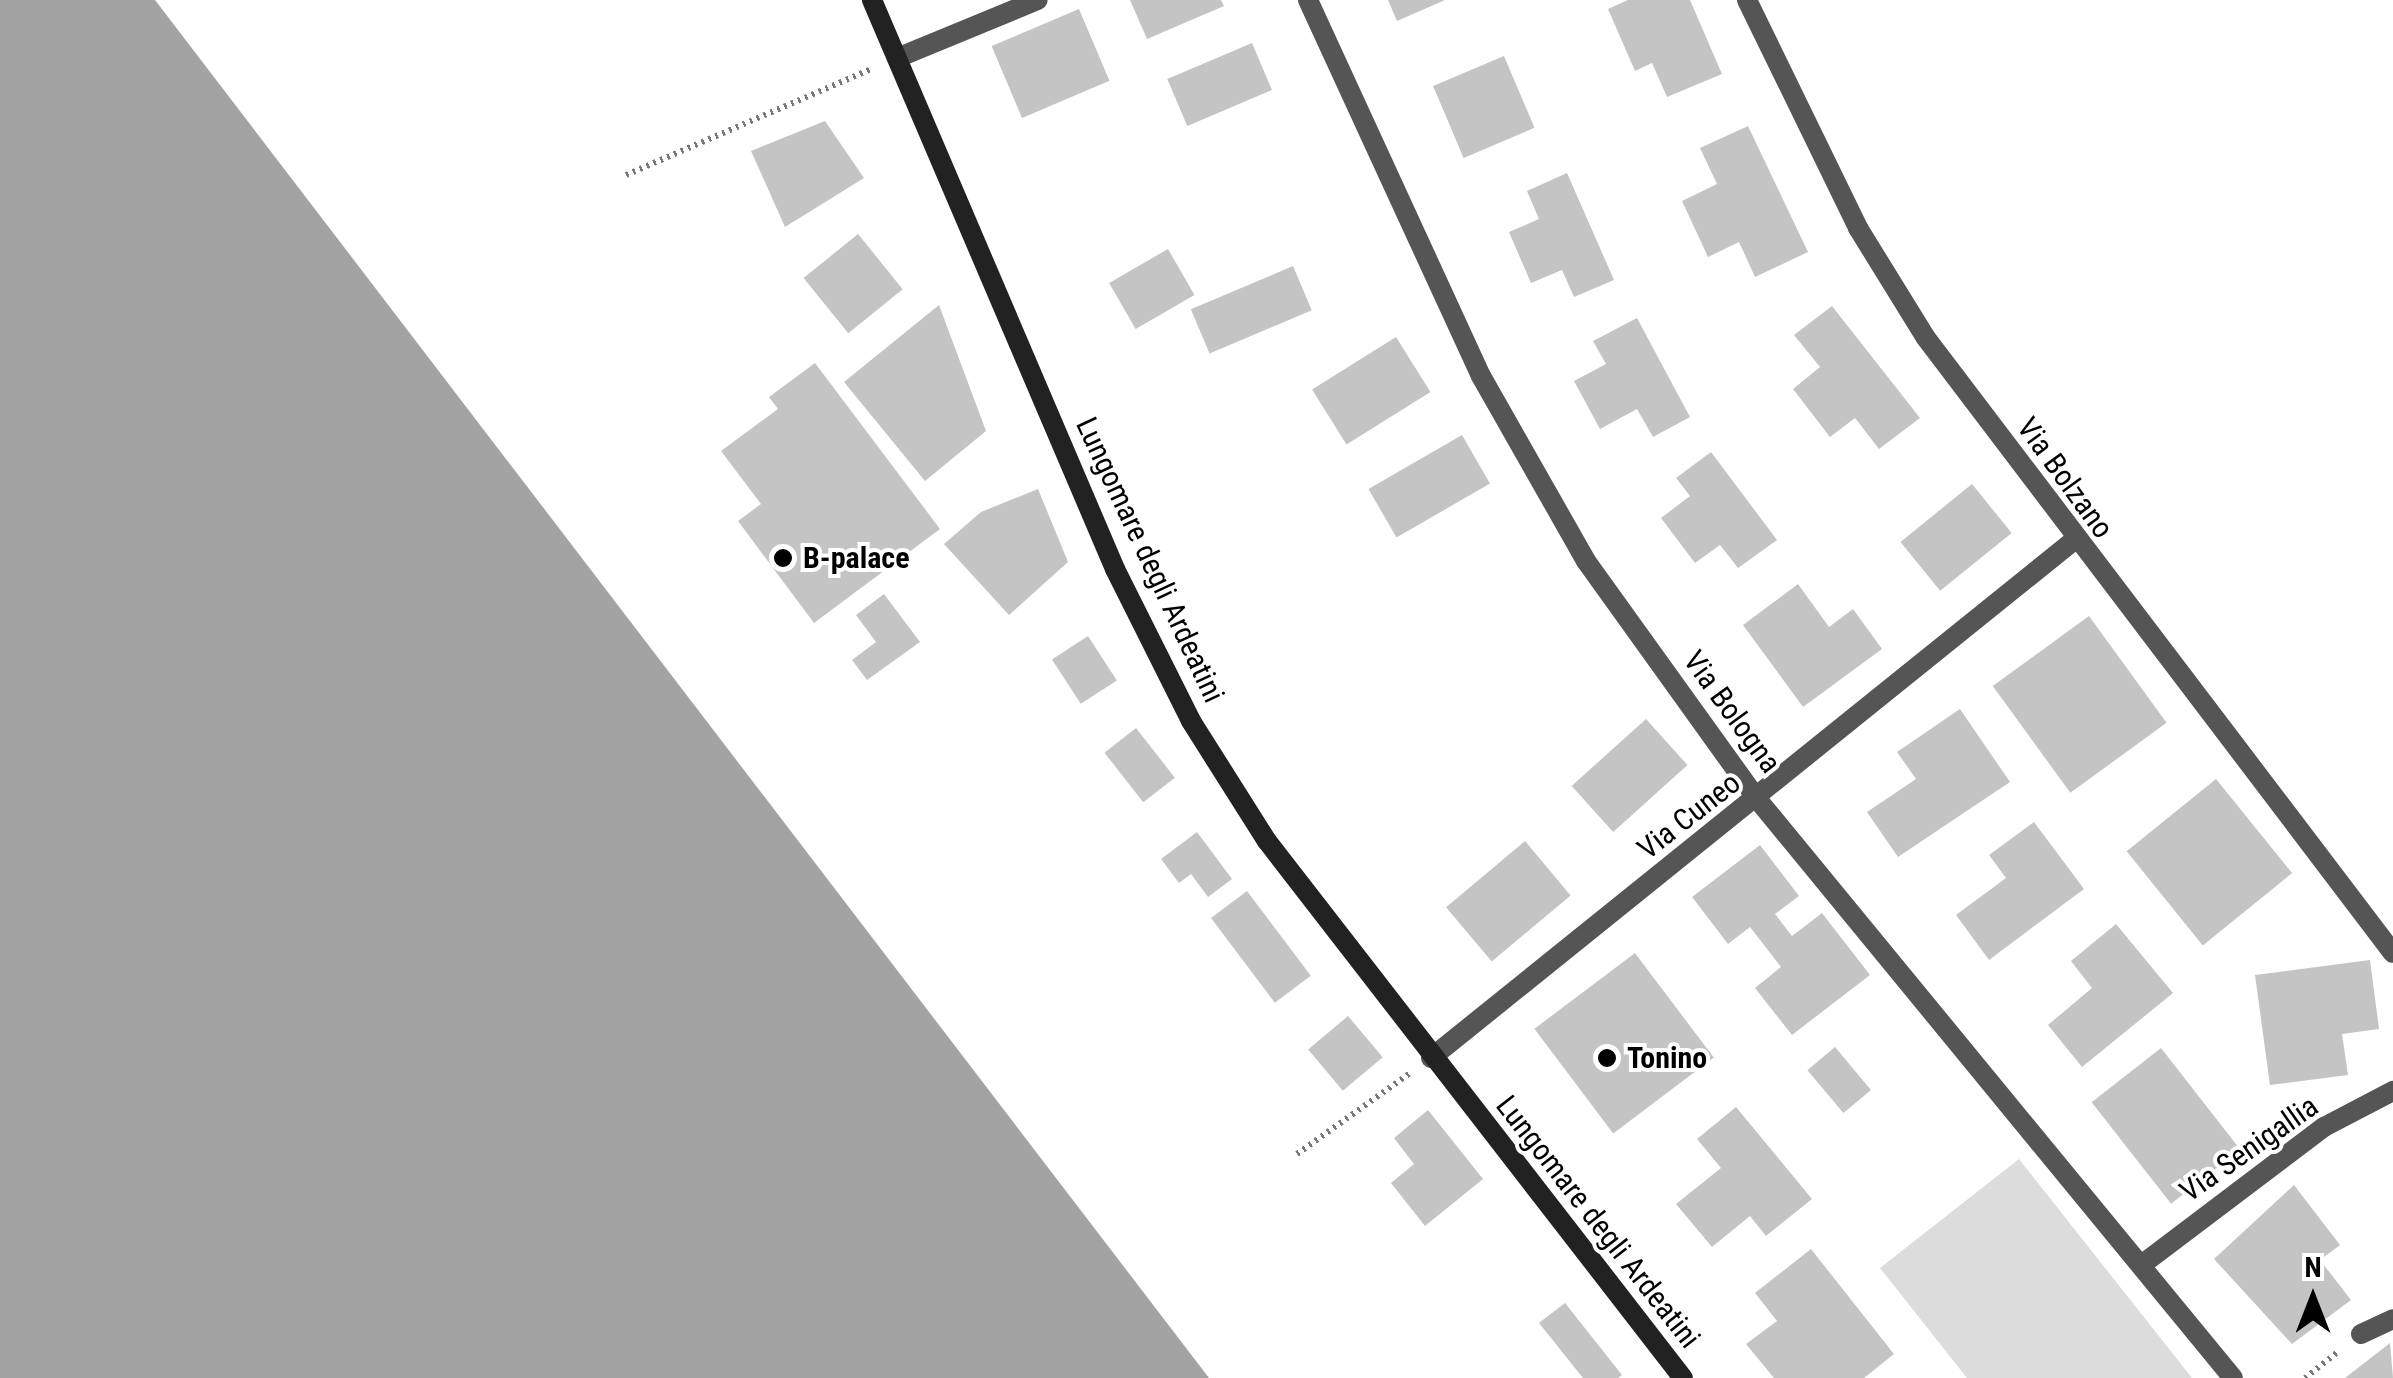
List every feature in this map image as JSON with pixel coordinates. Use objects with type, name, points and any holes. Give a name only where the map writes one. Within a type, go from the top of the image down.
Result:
[{"type":"main road","name":"Lungomare degli Ardeatini","points":[[872,0],[1116,569],[1191,721],[1258,828],[1431,1058],[1683,1378]]},
{"type":"street","points":[[897,58],[1038,0]]},
{"type":"street","name":"Via Bologna","points":[[1308,0],[1516,444],[1603,586],[1758,800],[2144,1263],[2234,1378]]},
{"type":"street","name":"Via Bolzano","points":[[1747,0],[1858,228],[2073,542],[2393,953]]},
{"type":"street","name":"Via Cuneo","points":[[1431,1058],[1758,800],[2073,542]]},
{"type":"street","name":"Via Senigallia","points":[[2144,1263],[2324,1126],[2393,1091]]},
{"type":"street","points":[[2361,1334],[2393,1319]]},
{"type":"path","points":[[626,174],[897,58]]},
{"type":"path","points":[[1297,1154],[1431,1058]]},
{"type":"path","points":[[2305,1378],[2361,1334]]},
{"type":"shaded area","points":[[0,0],[155,0],[1209,1378],[0,1378]]},
{"type":"shaded area","points":[[2019,1159],[2192,1378],[1967,1378],[1880,1268]]},
{"type":"building","points":[[1130,0],[1221,0],[1224,6],[1147,39]]},
{"type":"building","points":[[1388,0],[1445,0],[1397,21]]},
{"type":"building","points":[[1628,0],[1690,0],[1722,74],[1667,97],[1652,63],[1635,71],[1608,9]]},
{"type":"building","points":[[1079,9],[1109,81],[1022,118],[992,46]]},
{"type":"building","points":[[1252,43],[1272,90],[1187,126],[1167,79]]},
{"type":"building","points":[[1504,56],[1534,128],[1464,158],[1433,86]]},
{"type":"building","points":[[825,121],[864,178],[785,227],[751,151]]},
{"type":"building","points":[[1748,126],[1808,252],[1755,277],[1739,242],[1708,257],[1682,201],[1717,184],[1700,148]]},
{"type":"building","points":[[1567,173],[1614,280],[1574,297],[1562,270],[1531,283],[1509,232],[1539,219],[1527,191]]},
{"type":"building","points":[[858,234],[903,289],[848,333],[804,278]]},
{"type":"building","points":[[1168,249],[1194,295],[1136,329],[1109,283]]},
{"type":"building","points":[[1293,266],[1312,310],[1210,354],[1191,309]]},
{"type":"building","points":[[939,305],[986,431],[925,481],[844,382]]},
{"type":"building","points":[[1832,306],[1920,418],[1879,449],[1855,418],[1830,437],[1793,389],[1820,367],[1794,335]]},
{"type":"building","points":[[1637,318],[1690,417],[1653,437],[1637,409],[1600,429],[1574,381],[1606,364],[1593,341]]},
{"type":"building","points":[[1396,337],[1430,392],[1346,445],[1312,389]]},
{"type":"building","points":[[815,363],[940,529],[814,623],[738,521],[761,504],[721,451],[778,409],[769,397]]},
{"type":"building","points":[[1462,435],[1490,483],[1396,537],[1368,489]]},
{"type":"building","points":[[1711,452],[1777,540],[1738,568],[1720,545],[1695,563],[1661,518],[1690,496],[1676,478]]},
{"type":"building","points":[[1972,484],[2012,533],[1940,591],[1901,542]]},
{"type":"building","points":[[1038,489],[1068,562],[1009,615],[944,544],[981,512]]},
{"type":"building","points":[[1798,584],[1829,627],[1853,609],[1882,649],[1803,707],[1743,625]]},
{"type":"building","points":[[884,594],[920,642],[867,680],[852,660],[876,642],[856,615]]},
{"type":"building","points":[[2089,616],[2167,723],[2070,793],[1993,686]]},
{"type":"building","points":[[1088,636],[1117,680],[1081,704],[1052,659]]},
{"type":"building","points":[[1960,709],[2010,782],[1898,857],[1867,812],[1916,779],[1897,752]]},
{"type":"building","points":[[1646,719],[1687,765],[1613,832],[1572,786]]},
{"type":"building","points":[[1136,728],[1175,778],[1143,802],[1104,753]]},
{"type":"building","points":[[2216,779],[2292,873],[2203,945],[2127,851]]},
{"type":"building","points":[[2034,822],[2084,889],[1989,960],[1956,915],[2006,878],[1989,855]]},
{"type":"building","points":[[1197,832],[1232,879],[1208,897],[1191,874],[1179,883],[1161,859]]},
{"type":"building","points":[[1525,841],[1571,895],[1492,962],[1446,907]]},
{"type":"building","points":[[1760,845],[1799,896],[1775,914],[1792,936],[1822,913],[1870,975],[1792,1035],[1755,988],[1781,967],[1750,927],[1728,944],[1692,897]]},
{"type":"building","points":[[1247,891],[1311,976],[1275,1003],[1211,918]]},
{"type":"building","points":[[2116,924],[2173,993],[2082,1067],[2048,1025],[2092,988],[2071,961]]},
{"type":"building","points":[[1635,953],[1714,1058],[1613,1133],[1534,1029]]},
{"type":"building","points":[[2370,960],[2379,1029],[2342,1034],[2348,1075],[2270,1085],[2255,975]]},
{"type":"building","points":[[1348,1016],[1383,1057],[1343,1091],[1308,1049]]},
{"type":"building","points":[[1835,1047],[1871,1090],[1843,1113],[1807,1070]]},
{"type":"building","points":[[2161,1048],[2240,1150],[2171,1204],[2092,1102]]},
{"type":"building","points":[[1736,1107],[1812,1199],[1766,1236],[1750,1216],[1712,1247],[1676,1204],[1721,1168],[1697,1139]]},
{"type":"building","points":[[1428,1110],[1483,1179],[1425,1226],[1391,1183],[1414,1164],[1394,1138]]},
{"type":"building","points":[[2294,1185],[2340,1245],[2320,1260],[2351,1300],[2292,1344],[2214,1259]]},
{"type":"building","points":[[1811,1249],[1894,1354],[1864,1378],[1774,1378],[1746,1344],[1777,1321],[1755,1293]]},
{"type":"building","points":[[1565,1303],[1622,1375],[1618,1378],[1583,1378],[1539,1323]]},
{"type":"building","points":[[2390,1343],[2393,1378],[2345,1378]]},
{"type":"place","name":"B-palace","points":[[783,558]]},
{"type":"place","name":"Tonino","points":[[1607,1058]]}]
